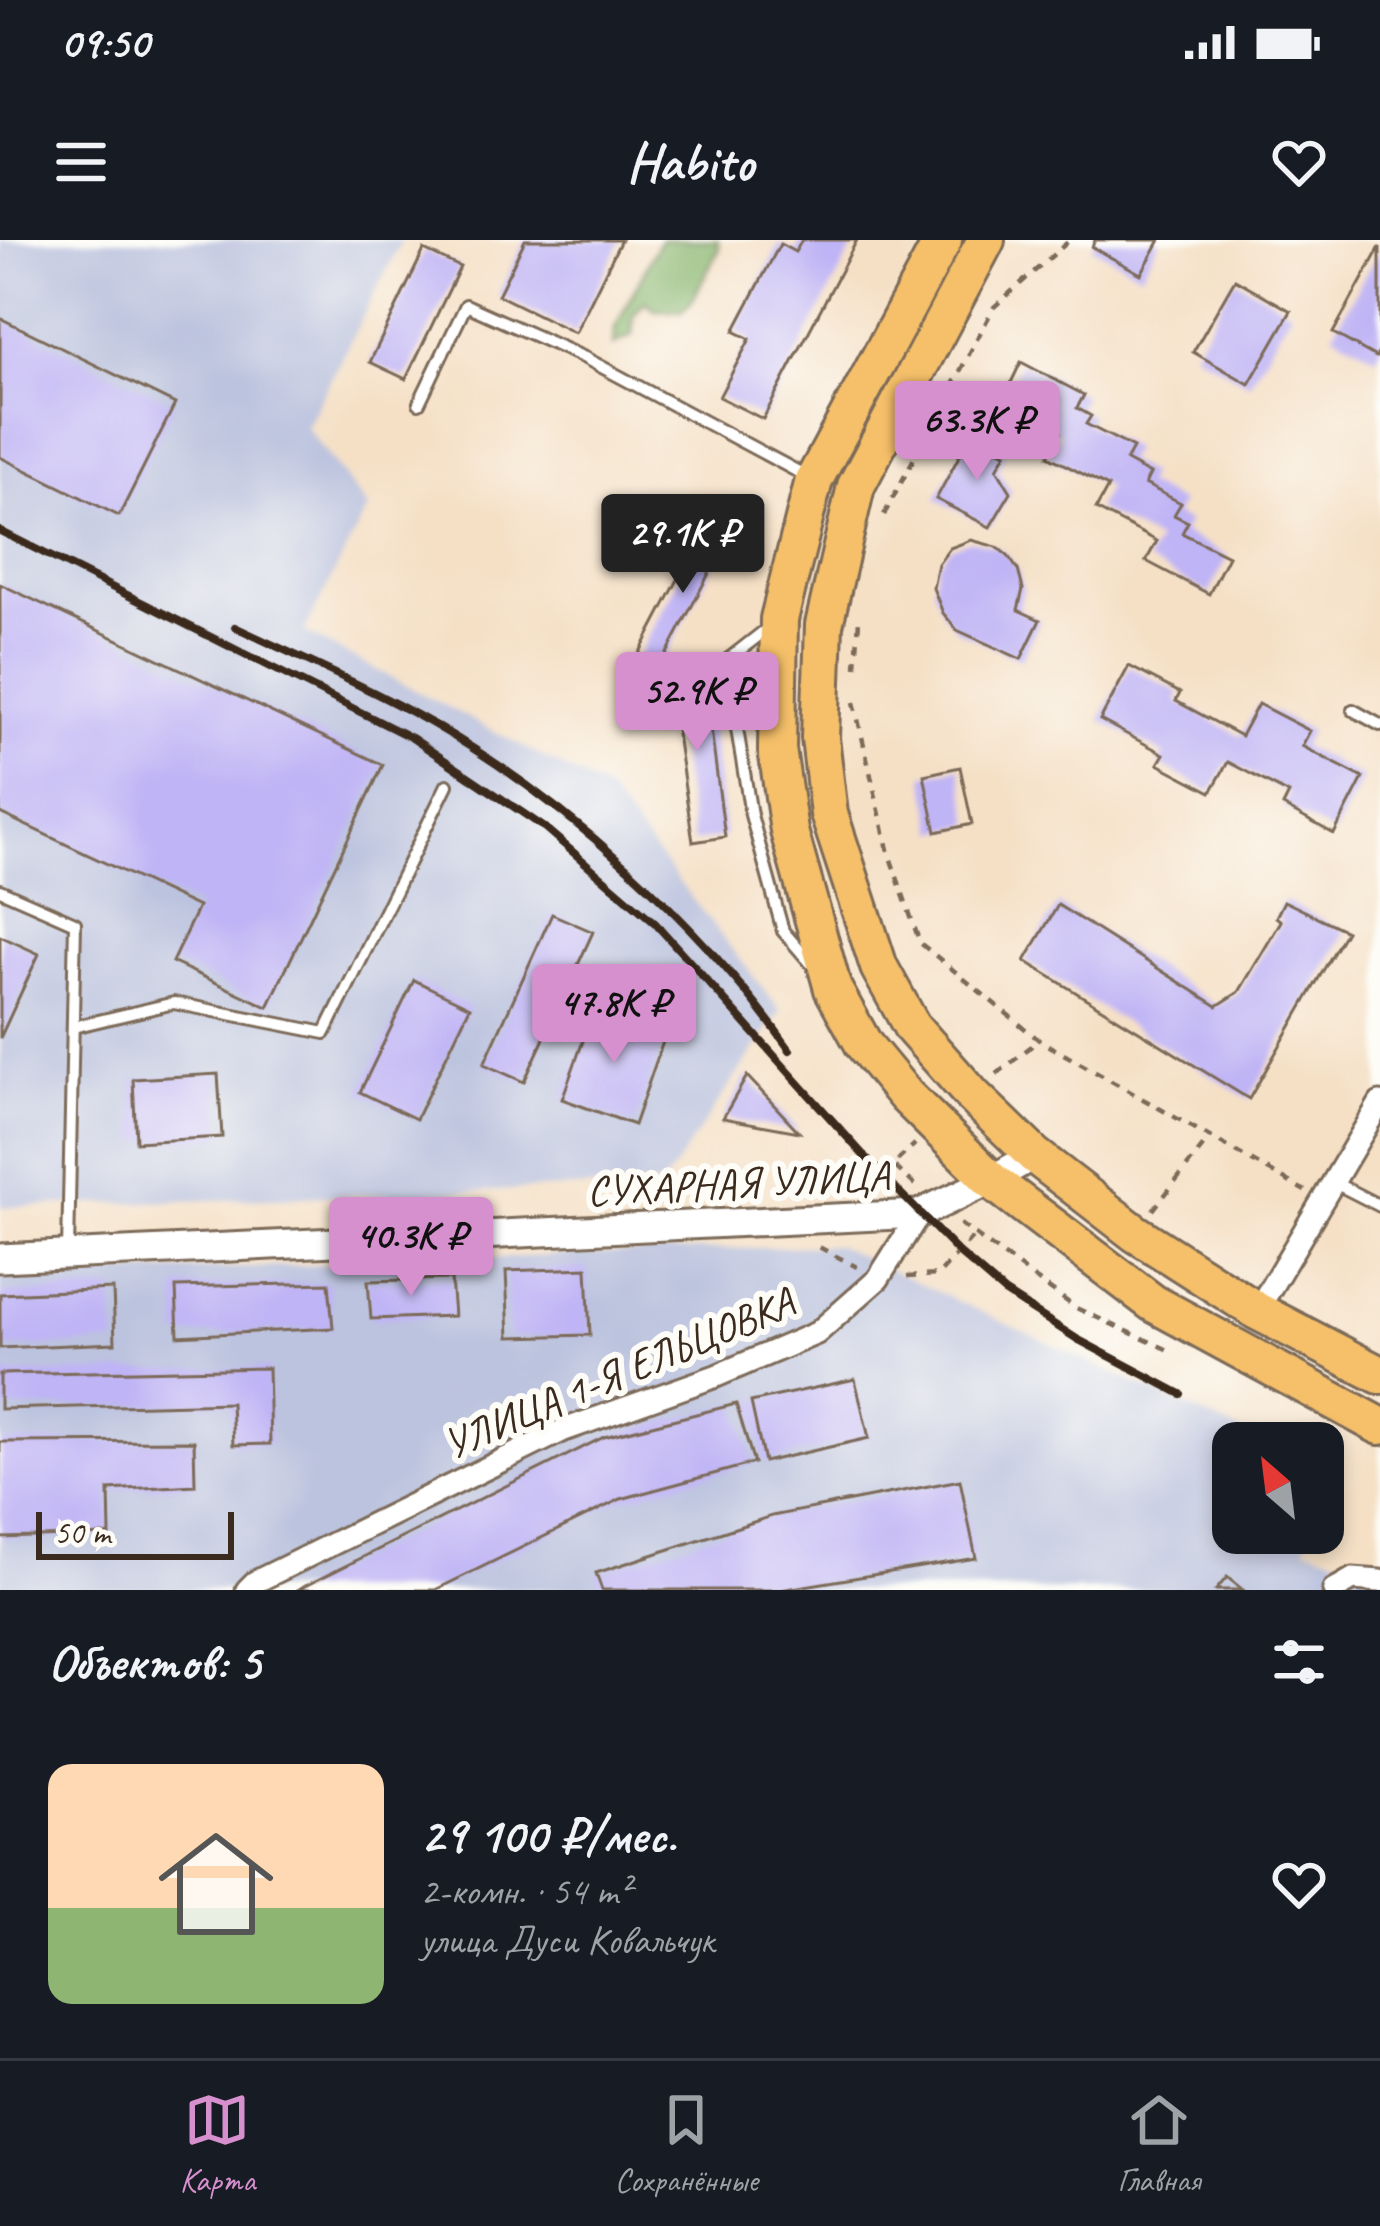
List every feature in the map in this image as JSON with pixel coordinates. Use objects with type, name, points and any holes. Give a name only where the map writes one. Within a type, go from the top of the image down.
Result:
[{"type":"main road","points":[[943,240],[814,480],[779,619],[776,749],[789,831],[833,989],[864,1045],[906,1096],[991,1180],[1153,1303],[1380,1426]]},
{"type":"main road","points":[[986,240],[856,486],[824,625],[820,738],[829,814],[879,967],[912,1028],[1034,1154],[1135,1233],[1257,1311],[1380,1375]]},
{"type":"street","points":[[1257,1311],[1380,1103]]},
{"type":"street","name":"СУХАРНАЯ УЛИЦА","points":[[0,1258],[919,1214],[1034,1154]]},
{"type":"street","name":"УЛИЦА 1-Я ЕЛЬЦОВКА","points":[[247,1590],[564,1430],[716,1376],[818,1333],[878,1279],[919,1214]]},
{"type":"street","points":[[1334,1590],[1353,1579],[1380,1581]]},
{"type":"lane","points":[[419,403],[466,305],[585,358],[814,480]]},
{"type":"lane","points":[[779,619],[726,661],[751,815],[783,932],[833,989]]},
{"type":"lane","points":[[1353,710],[1380,725]]},
{"type":"lane","points":[[73,1027],[174,1003],[325,1033],[447,785]]},
{"type":"lane","points":[[0,890],[75,923],[68,1255]]},
{"type":"lane","points":[[1333,1182],[1380,1206]]},
{"type":"path","points":[[879,531],[886,509],[994,307],[1070,240]]},
{"type":"path","points":[[855,680],[860,613]]},
{"type":"path","points":[[854,702],[889,854],[920,943],[1039,1040],[1309,1193]]},
{"type":"shaded area","points":[[0,240],[402,240],[306,427],[368,508],[304,632],[606,790],[781,1011],[662,1185],[0,1207]]},
{"type":"shaded area","points":[[836,1245],[1220,1422],[1212,1422],[1212,1554],[1328,1554],[1380,1570],[1380,1590],[0,1590],[0,1277]]},
{"type":"green space","points":[[660,240],[718,240],[719,250],[682,311],[654,310],[646,301],[634,314],[632,335],[613,345],[615,328]]},
{"type":"building","points":[[525,240],[621,240],[575,333],[498,295]]},
{"type":"building","points":[[802,240],[857,240],[763,419],[719,397],[750,339],[734,331],[780,244],[795,252]]},
{"type":"building","points":[[1095,240],[1160,240],[1141,274],[1092,247]]},
{"type":"building","points":[[1380,247],[1380,350],[1376,357],[1333,333]]},
{"type":"building","points":[[424,250],[460,267],[406,379],[370,362]]},
{"type":"building","points":[[1235,279],[1291,311],[1249,384],[1193,352]]},
{"type":"building","points":[[0,318],[175,404],[119,516],[0,457]]},
{"type":"building","points":[[1021,362],[1084,395],[1077,408],[1091,416],[1086,424],[1133,448],[1126,461],[1150,474],[1145,484],[1181,503],[1174,515],[1188,522],[1182,533],[1228,556],[1209,594],[1146,561],[1157,541],[1096,509],[1108,487],[1048,456],[1060,433],[1001,403]]},
{"type":"building","points":[[970,436],[1006,453],[997,469],[1011,492],[990,527],[936,499]]},
{"type":"building","points":[[715,509],[737,520],[651,684],[629,673]]},
{"type":"building","points":[[971,540],[997,547],[1008,556],[1023,589],[1018,610],[1040,620],[1021,659],[957,630],[943,613],[933,588],[938,564],[950,548]]},
{"type":"building","points":[[0,584],[383,765],[268,1007],[172,962],[198,907],[0,813]]},
{"type":"building","points":[[1129,666],[1180,693],[1176,701],[1241,736],[1258,704],[1310,731],[1302,746],[1363,778],[1334,834],[1283,806],[1289,794],[1228,762],[1211,792],[1158,764],[1164,754],[1100,720]]},
{"type":"building","points":[[703,668],[725,837],[693,842],[668,673]]},
{"type":"building","points":[[960,767],[972,824],[936,832],[924,775]]},
{"type":"building","points":[[1284,901],[1346,931],[1249,1099],[1025,961],[1058,905],[1217,1006],[1239,992],[1281,921],[1276,917]]},
{"type":"building","points":[[552,914],[593,932],[524,1082],[484,1064]]},
{"type":"building","points":[[0,936],[39,954],[0,1038]]},
{"type":"building","points":[[414,980],[470,1007],[416,1119],[360,1092]]},
{"type":"building","points":[[595,1008],[666,1033],[634,1125],[562,1099]]},
{"type":"building","points":[[218,1074],[222,1137],[136,1142],[133,1079]]},
{"type":"building","points":[[747,1076],[799,1132],[723,1118]]},
{"type":"building","points":[[587,1268],[590,1335],[509,1337],[506,1271]]},
{"type":"building","points":[[451,1279],[454,1316],[371,1319],[368,1281]]},
{"type":"building","points":[[329,1283],[333,1328],[178,1336],[176,1287]]},
{"type":"building","points":[[113,1289],[115,1343],[0,1348],[0,1294]]},
{"type":"building","points":[[268,1368],[270,1444],[233,1445],[231,1403],[0,1409],[0,1374]]},
{"type":"building","points":[[855,1379],[869,1438],[764,1462],[751,1402]]},
{"type":"building","points":[[736,1404],[754,1463],[621,1499],[435,1590],[297,1590],[604,1437]]},
{"type":"building","points":[[194,1441],[195,1485],[109,1490],[110,1535],[0,1538],[0,1442]]},
{"type":"building","points":[[960,1480],[976,1558],[780,1590],[602,1590],[596,1573],[772,1516]]},
{"type":"building","points":[[1227,1577],[1243,1590],[1216,1590]]},
{"type":"railway","points":[[0,531],[412,738],[545,828],[655,923],[866,1158],[959,1253],[1004,1292],[1077,1339],[1181,1394]]},
{"type":"railway","points":[[235,627],[433,724],[533,790],[673,912],[790,1050]]}]
